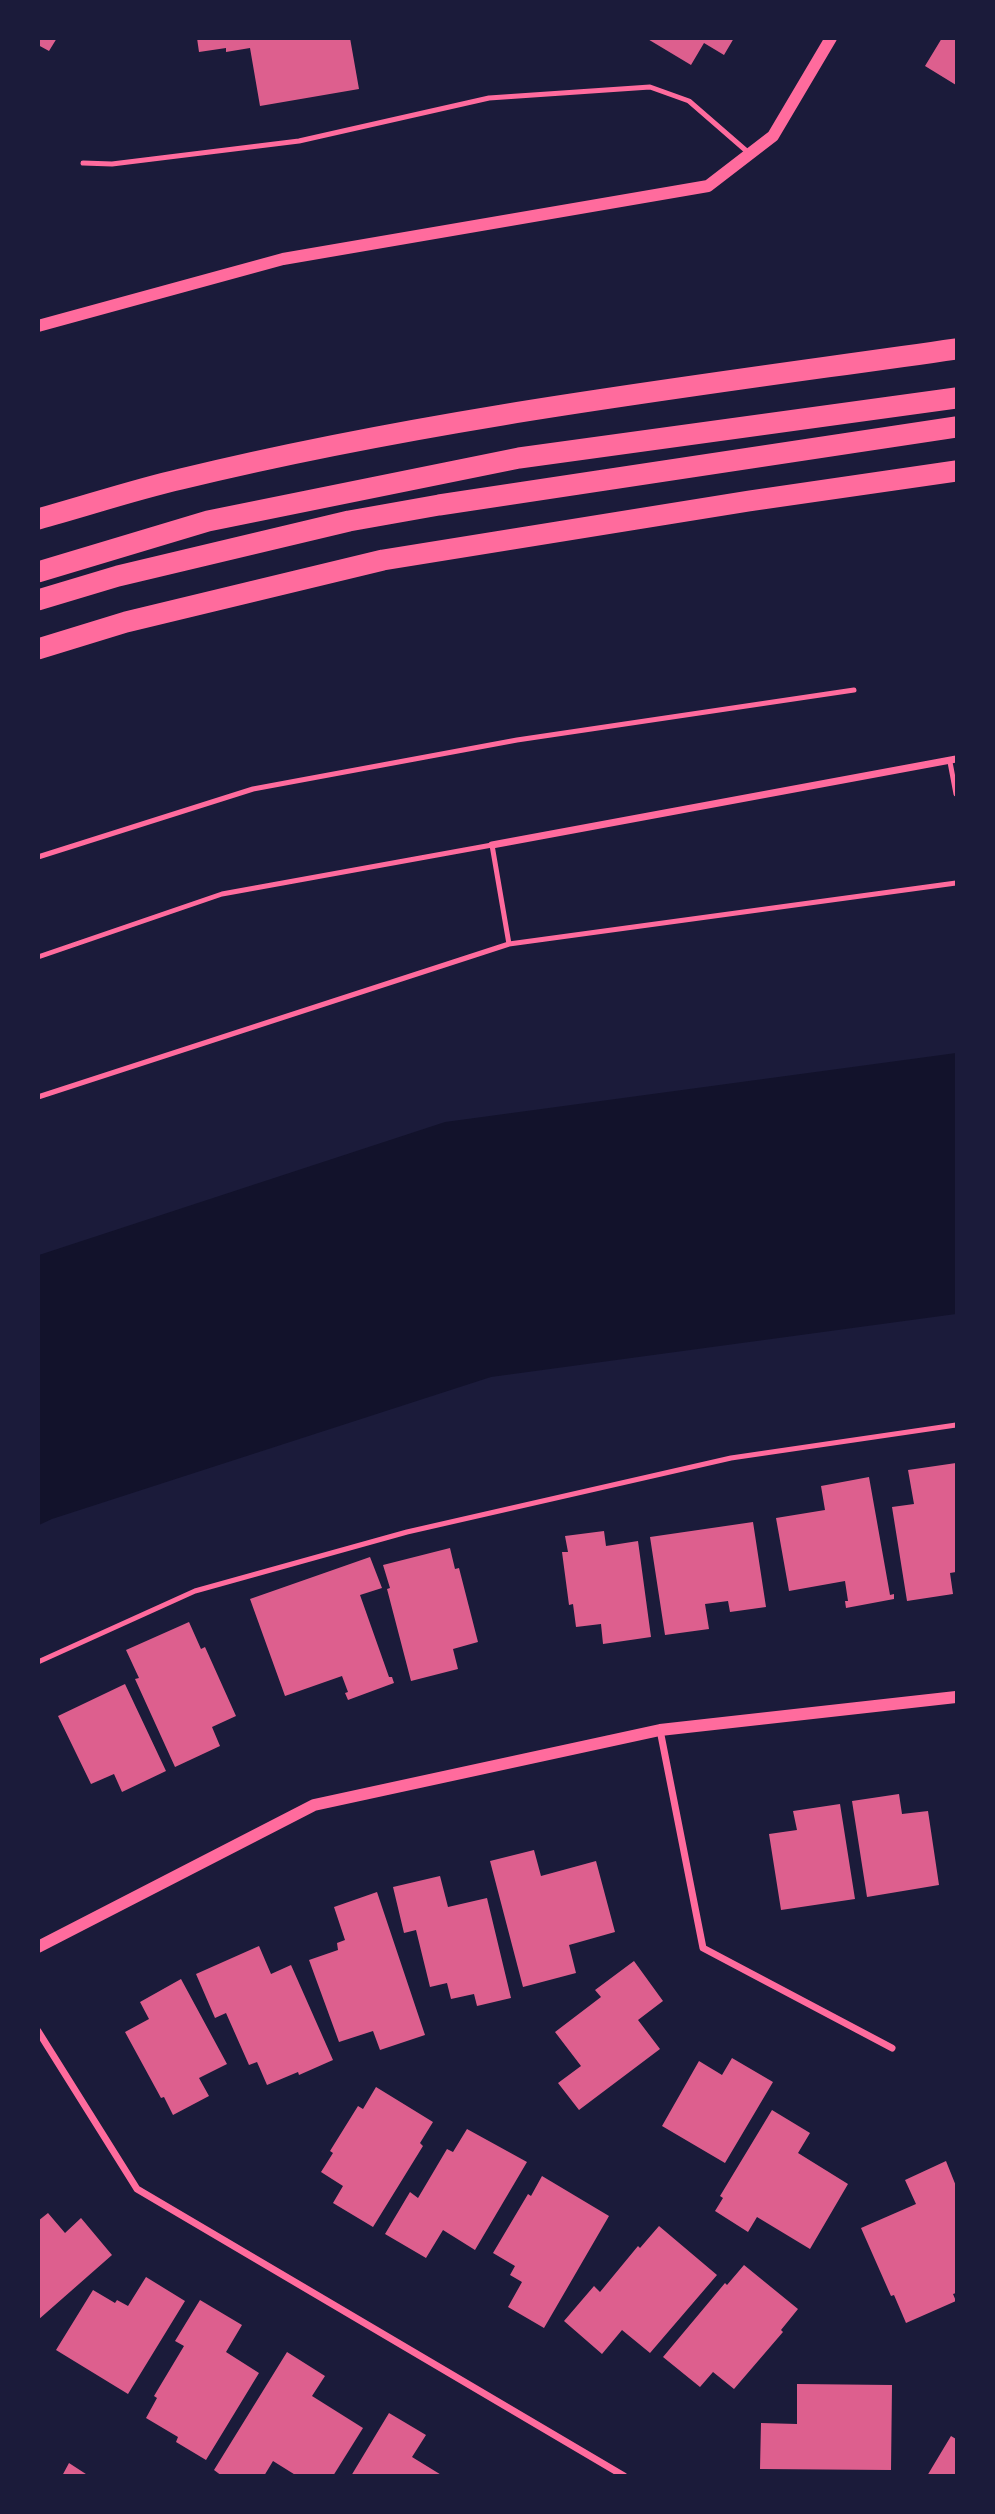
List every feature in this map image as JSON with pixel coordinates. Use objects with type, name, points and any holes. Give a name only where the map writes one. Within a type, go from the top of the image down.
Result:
[{"type":"highway","points":[[38,519],[179,479],[404,432],[643,393],[957,349]]},
{"type":"highway","points":[[38,572],[208,521],[519,458],[957,398]]},
{"type":"highway","points":[[38,600],[118,576],[349,521],[957,427]]},
{"type":"highway","points":[[38,649],[126,622],[383,560],[749,501],[957,471]]},
{"type":"street","points":[[38,326],[283,260],[708,186],[773,136],[831,38]]},
{"type":"street","points":[[492,845],[953,761]]},
{"type":"street","points":[[38,1947],[314,1805],[660,1730],[957,1697]]},
{"type":"street","points":[[660,1730],[703,1948],[892,2048]]},
{"type":"street","points":[[38,2031],[137,2189],[624,2476]]},
{"type":"lane","points":[[83,163],[112,164],[299,141],[489,99],[650,87],[689,101],[750,154]]},
{"type":"lane","points":[[38,857],[253,789],[517,740],[854,690]]},
{"type":"lane","points":[[953,761],[957,794]]},
{"type":"lane","points":[[38,957],[222,894],[492,845],[509,944]]},
{"type":"lane","points":[[38,1097],[509,944],[957,883]]},
{"type":"lane","points":[[38,1662],[195,1591],[407,1532],[732,1458],[957,1425]]},
{"type":"shaded area","points":[[956,1053],[956,1314],[491,1377],[39,1525],[39,1255],[445,1122]]},
{"type":"building","points":[[38,38],[57,38],[49,51],[38,45]]},
{"type":"building","points":[[197,38],[350,38],[359,89],[260,106],[250,48],[226,52],[226,48],[199,52]]},
{"type":"building","points":[[646,38],[734,38],[724,55],[704,43],[691,65]]},
{"type":"building","points":[[942,38],[956,38],[956,85],[925,66]]},
{"type":"building","points":[[956,1463],[956,1572],[950,1573],[953,1594],[907,1601],[892,1507],[914,1504],[908,1470]]},
{"type":"building","points":[[869,1477],[890,1595],[894,1594],[894,1599],[846,1608],[845,1601],[848,1601],[845,1581],[789,1591],[776,1518],[825,1510],[821,1486]]},
{"type":"building","points":[[753,1522],[766,1607],[730,1612],[728,1601],[705,1604],[709,1629],[665,1635],[650,1537]]},
{"type":"building","points":[[604,1531],[606,1546],[638,1541],[651,1637],[603,1644],[601,1624],[576,1627],[573,1604],[569,1605],[562,1552],[568,1552],[565,1536]]},
{"type":"building","points":[[450,1548],[455,1569],[459,1568],[478,1642],[453,1649],[458,1669],[411,1681],[383,1565]]},
{"type":"building","points":[[370,1557],[382,1588],[360,1595],[389,1677],[392,1677],[394,1683],[348,1700],[342,1676],[285,1696],[250,1599]]},
{"type":"building","points":[[189,1622],[201,1649],[205,1647],[236,1716],[212,1727],[220,1746],[175,1767],[135,1679],[139,1678],[126,1650]]},
{"type":"building","points":[[125,1684],[166,1771],[122,1792],[114,1774],[91,1784],[58,1716]]},
{"type":"building","points":[[899,1794],[902,1814],[928,1811],[939,1885],[867,1897],[852,1801]]},
{"type":"building","points":[[840,1804],[855,1899],[781,1910],[769,1834],[797,1830],[793,1811]]},
{"type":"building","points":[[534,1850],[541,1876],[596,1861],[615,1932],[569,1945],[576,1973],[523,1987],[490,1861]]},
{"type":"building","points":[[440,1876],[448,1907],[487,1898],[511,1998],[477,2006],[474,1994],[451,1999],[447,1983],[430,1987],[416,1930],[404,1933],[393,1887]]},
{"type":"building","points":[[377,1892],[425,2035],[380,2050],[373,2031],[339,2042],[309,1960],[338,1950],[337,1943],[345,1940],[334,1907]]},
{"type":"building","points":[[259,1946],[271,1974],[291,1965],[333,2060],[267,2085],[257,2062],[249,2065],[226,2013],[215,2018],[196,1974]]},
{"type":"building","points":[[634,1961],[663,2001],[638,2020],[660,2049],[579,2110],[558,2083],[581,2066],[555,2032],[601,1997],[595,1990]]},
{"type":"building","points":[[181,1979],[227,2064],[199,2078],[209,2096],[173,2115],[125,2032],[149,2019],[140,2002]]},
{"type":"building","points":[[732,2058],[773,2082],[725,2163],[662,2126],[699,2061],[722,2075]]},
{"type":"building","points":[[376,2087],[433,2122],[420,2143],[423,2146],[373,2227],[333,2203],[343,2186],[321,2172],[333,2153],[330,2151],[358,2106],[363,2109]]},
{"type":"building","points":[[772,2110],[810,2133],[798,2153],[848,2184],[810,2249],[757,2217],[748,2232],[715,2211],[723,2198],[720,2196]]},
{"type":"building","points":[[467,2129],[527,2162],[475,2250],[443,2230],[426,2258],[385,2234],[410,2192],[418,2198],[447,2149],[453,2152]]},
{"type":"building","points":[[946,2161],[956,2186],[956,2293],[953,2294],[956,2301],[906,2323],[861,2228],[916,2204],[905,2180]]},
{"type":"building","points":[[542,2176],[609,2216],[544,2328],[508,2307],[522,2282],[510,2275],[515,2266],[493,2253],[528,2194],[531,2196]]},
{"type":"building","points":[[48,2213],[65,2233],[81,2218],[112,2255],[38,2320],[38,2221]]},
{"type":"building","points":[[659,2226],[717,2275],[650,2353],[622,2330],[602,2354],[564,2321],[594,2286],[600,2292],[638,2246],[640,2248]]},
{"type":"building","points":[[744,2265],[798,2309],[781,2330],[783,2332],[734,2389],[713,2372],[700,2387],[663,2357],[725,2283],[727,2285]]},
{"type":"building","points":[[146,2277],[185,2301],[128,2394],[56,2350],[93,2290],[115,2303],[117,2300],[128,2306]]},
{"type":"building","points":[[200,2300],[242,2325],[226,2352],[259,2373],[206,2460],[176,2442],[178,2437],[146,2418],[157,2398],[154,2396],[184,2346],[175,2341]]},
{"type":"building","points":[[287,2352],[325,2376],[312,2396],[363,2428],[333,2476],[297,2476],[273,2461],[264,2476],[222,2476],[214,2470]]},
{"type":"building","points":[[797,2384],[892,2385],[891,2470],[760,2469],[761,2423],[797,2424]]},
{"type":"building","points":[[389,2413],[426,2435],[412,2457],[443,2476],[351,2476]]},
{"type":"building","points":[[951,2436],[956,2439],[956,2476],[927,2476]]},
{"type":"building","points":[[69,2463],[89,2476],[62,2476]]}]
